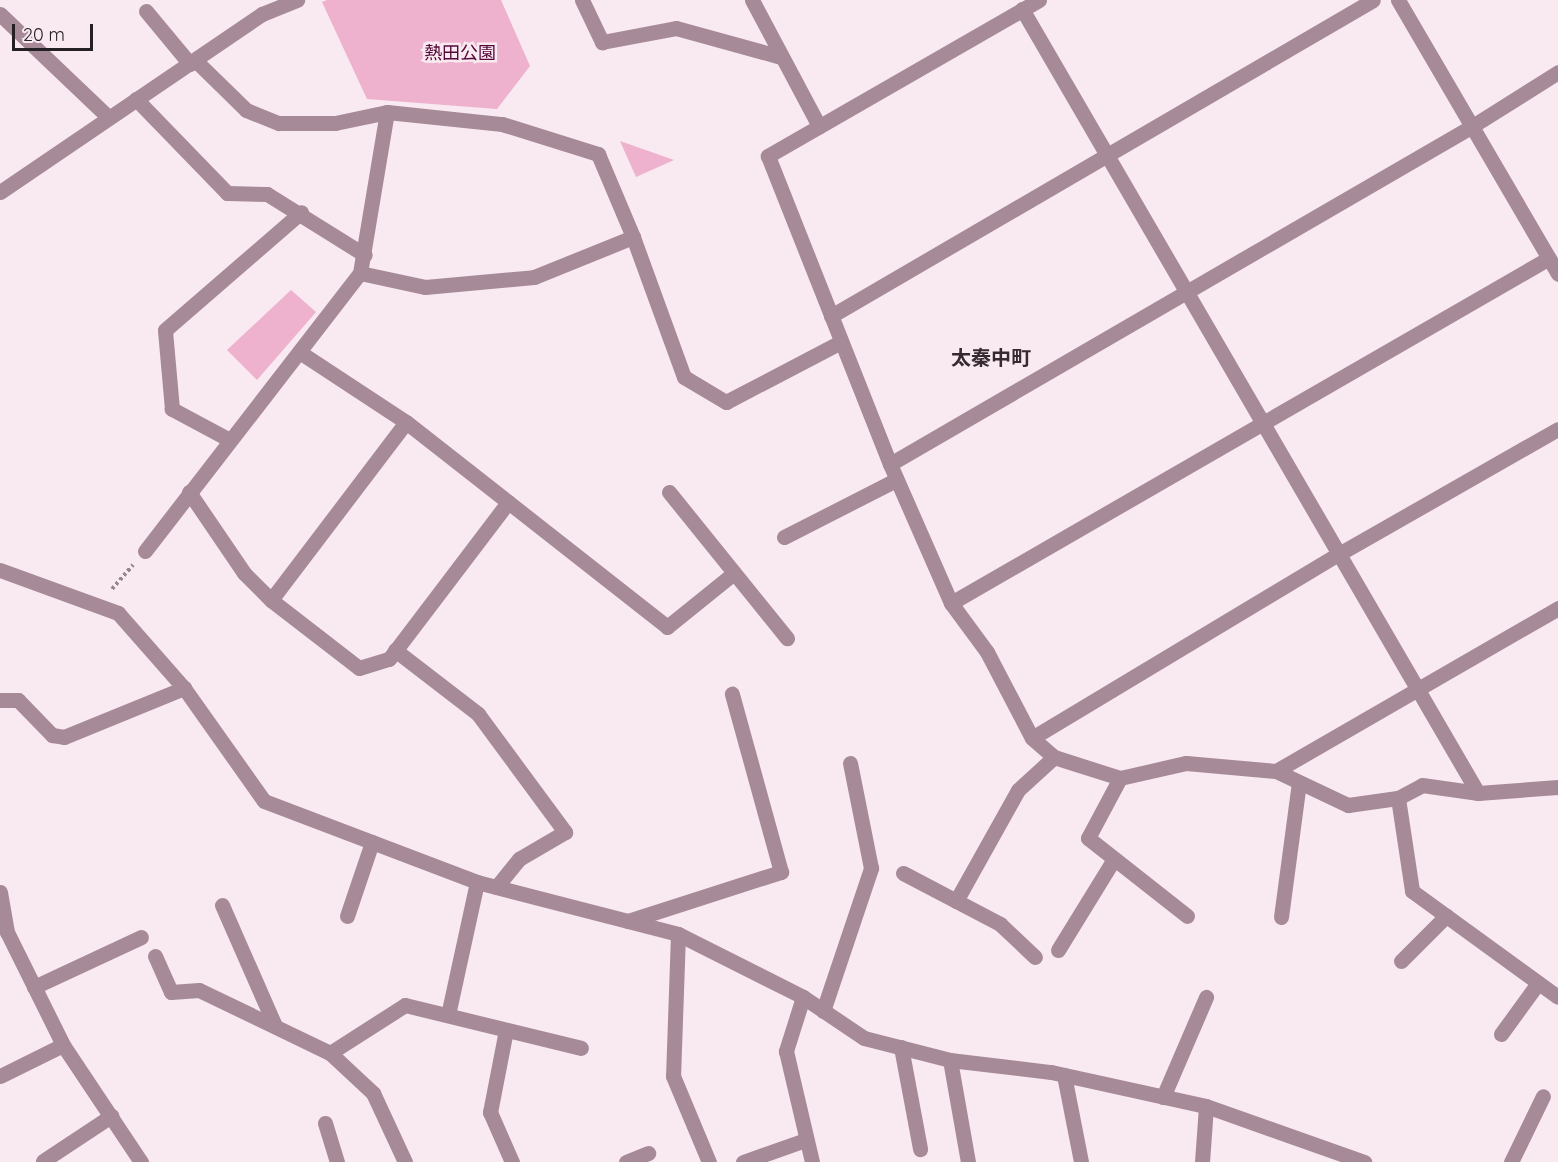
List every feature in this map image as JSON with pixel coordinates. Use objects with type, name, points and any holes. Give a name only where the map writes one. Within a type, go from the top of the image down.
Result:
[{"type":"street","points":[[0,192],[262,14],[297,0]]},
{"type":"street","points":[[582,0],[602,42],[675,28],[778,56]]},
{"type":"street","points":[[752,0],[778,56],[819,126]]},
{"type":"street","points":[[1039,0],[768,156],[896,480],[951,603],[987,652],[1032,738],[1054,757],[1120,778],[1186,763],[1276,771],[1348,804],[1398,798],[1422,785],[1478,793],[1555,791]]},
{"type":"street","points":[[831,316],[1110,156],[1373,0]]},
{"type":"street","points":[[1398,0],[1474,125],[1558,274]]},
{"type":"street","points":[[1022,9],[1110,156],[1337,555],[1478,793]]},
{"type":"street","points":[[146,11],[193,62],[246,110],[279,123],[335,123],[387,112],[502,124],[598,154],[633,237],[684,377],[726,402],[841,342]]},
{"type":"street","points":[[0,15],[108,117]]},
{"type":"street","points":[[890,464],[1186,289],[1474,125],[1558,72]]},
{"type":"street","points":[[136,99],[227,193],[267,194],[301,212],[365,255]]},
{"type":"street","points":[[145,551],[228,439],[301,353],[360,273],[365,255],[387,112]]},
{"type":"street","points":[[228,439],[172,409],[165,330],[301,212]]},
{"type":"street","points":[[360,273],[425,287],[534,277],[633,237]]},
{"type":"street","points":[[951,603],[1549,258]]},
{"type":"street","points":[[301,353],[406,422],[668,627],[734,573]]},
{"type":"street","points":[[271,600],[406,422]]},
{"type":"street","points":[[1032,738],[1337,555],[1558,429]]},
{"type":"street","points":[[784,537],[896,480]]},
{"type":"street","points":[[189,492],[244,573],[271,600],[358,668],[389,659],[508,502]]},
{"type":"street","points":[[669,492],[787,638]]},
{"type":"street","points":[[0,570],[99,603],[118,613],[184,688],[264,801],[477,882],[678,934],[802,997],[864,1038],[950,1060],[1064,1075],[1206,1106],[1364,1162]]},
{"type":"street","points":[[1276,771],[1558,608]]},
{"type":"street","points":[[395,650],[478,714],[565,832],[519,859],[496,887]]},
{"type":"street","points":[[0,700],[18,700],[52,735],[63,738],[184,688]]},
{"type":"street","points":[[627,921],[781,872],[732,694]]},
{"type":"street","points":[[956,901],[1018,790],[1054,757]]},
{"type":"street","points":[[824,1011],[871,868],[850,763]]},
{"type":"street","points":[[1120,778],[1088,838],[1187,916]]},
{"type":"street","points":[[1281,917],[1299,782]]},
{"type":"street","points":[[1398,798],[1412,891],[1558,998]]},
{"type":"street","points":[[347,916],[372,842]]},
{"type":"street","points":[[1059,950],[1114,859]]},
{"type":"street","points":[[903,873],[1000,924],[1035,957]]},
{"type":"street","points":[[448,1015],[477,882]]},
{"type":"street","points":[[1,896],[7,932],[63,1045],[141,1162]]},
{"type":"street","points":[[222,905],[275,1026]]},
{"type":"street","points":[[1401,961],[1446,916]]},
{"type":"street","points":[[678,934],[673,1076],[709,1162]]},
{"type":"street","points":[[34,987],[141,937]]},
{"type":"street","points":[[155,956],[171,992],[199,990],[330,1053],[373,1093],[405,1162]]},
{"type":"street","points":[[1501,1034],[1538,983]]},
{"type":"street","points":[[802,997],[786,1051],[812,1162]]},
{"type":"street","points":[[1163,1097],[1206,997]]},
{"type":"street","points":[[330,1053],[405,1005],[581,1048]]},
{"type":"street","points":[[506,1030],[490,1112],[512,1162]]},
{"type":"street","points":[[0,1076],[63,1045]]},
{"type":"street","points":[[901,1047],[920,1149]]},
{"type":"street","points":[[950,1060],[968,1162]]},
{"type":"street","points":[[1064,1075],[1081,1162]]},
{"type":"street","points":[[1511,1162],[1543,1096]]},
{"type":"street","points":[[1202,1162],[1206,1106]]},
{"type":"street","points":[[43,1161],[111,1116]]},
{"type":"street","points":[[325,1123],[336,1162]]},
{"type":"street","points":[[743,1162],[805,1140]]},
{"type":"street","points":[[626,1162],[648,1153]]},
{"type":"path","points":[[99,603],[145,551]]},
{"type":"green space","name":"熱田公園","points":[[327,0],[501,0],[530,66],[497,109],[367,99],[322,2]]},
{"type":"green space","points":[[620,141],[674,160],[636,177]]},
{"type":"green space","points":[[291,290],[316,312],[257,380],[227,350]]},
{"type":"district","name":"太秦中町","points":[[991,357]]}]
